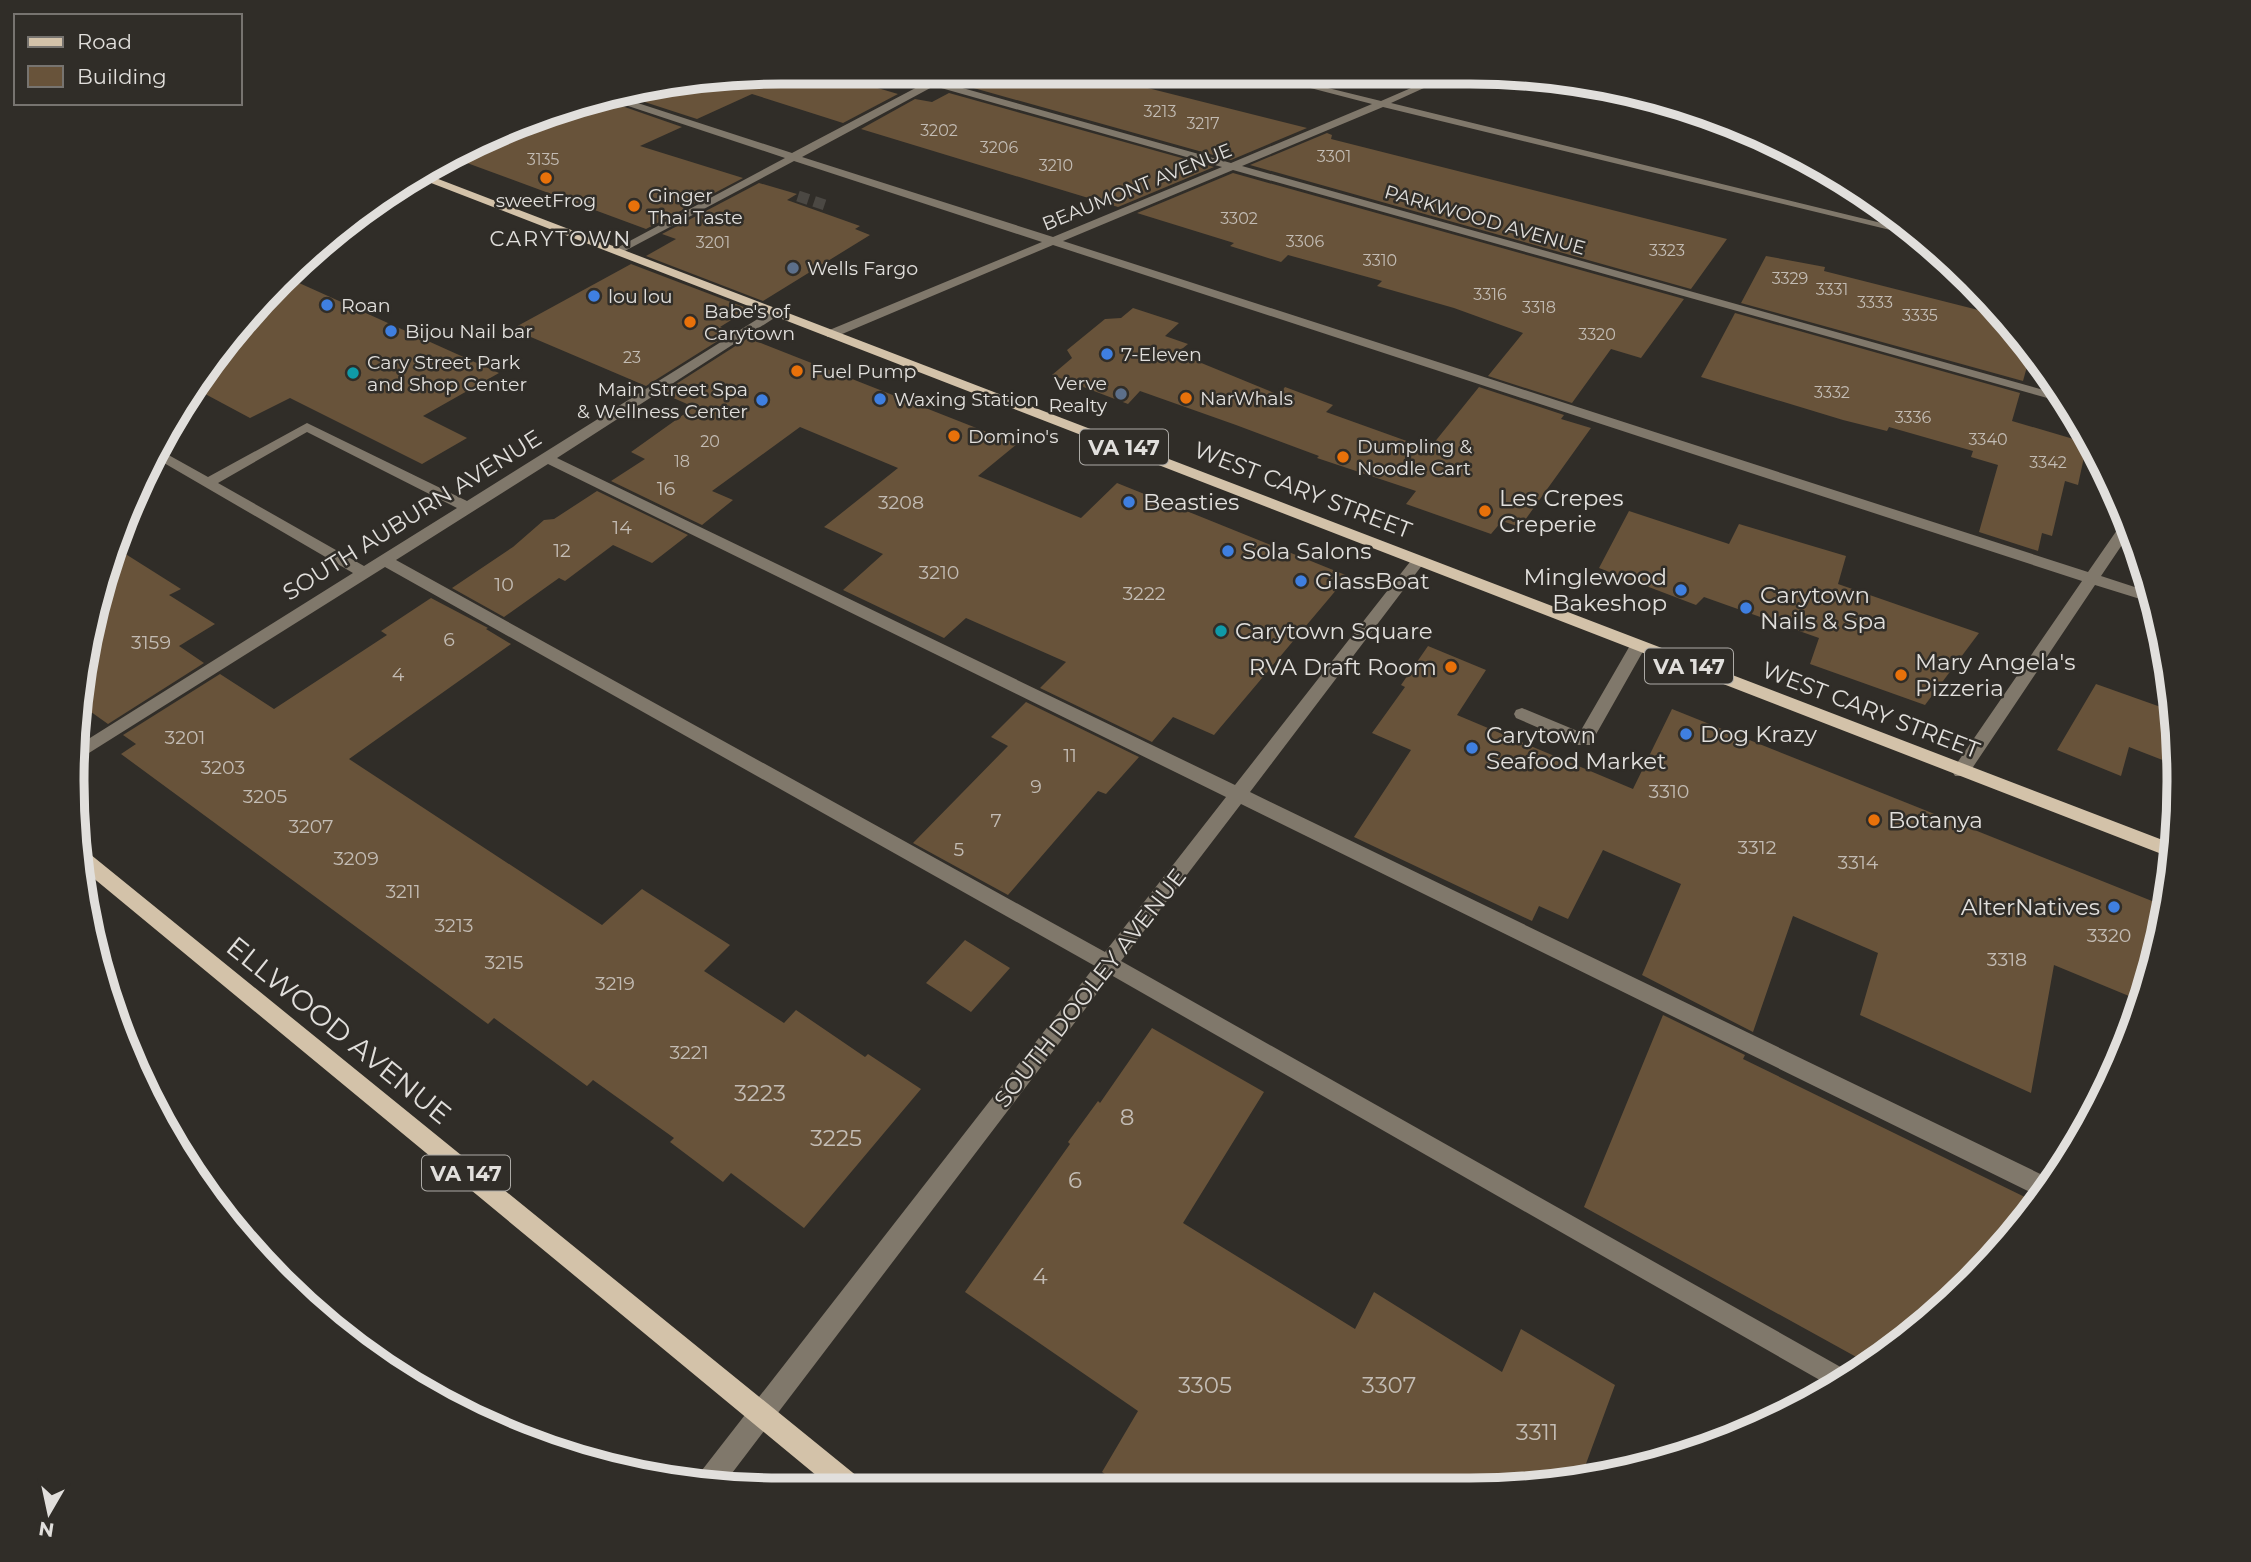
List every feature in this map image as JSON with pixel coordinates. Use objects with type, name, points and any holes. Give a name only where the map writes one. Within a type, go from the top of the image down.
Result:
[{"type":"main road","name":"WEST CARY STREET","points":[[429,179],[2164,848]]},
{"type":"main road","name":"ELLWOOD AVENUE","points":[[89,863],[839,1478]]},
{"type":"street","points":[[617,251],[931,84]]},
{"type":"street","name":"PARKWOOD AVENUE","points":[[937,84],[2052,397]]},
{"type":"street","points":[[1304,84],[1897,230]]},
{"type":"street","name":"BEAUMONT AVENUE","points":[[831,334],[1048,241],[1232,168],[1427,84]]},
{"type":"street","points":[[624,102],[2141,595]]},
{"type":"street","name":"SOUTH AUBURN AVENUE","points":[[85,750],[776,313]]},
{"type":"street","points":[[209,482],[307,427],[467,507]]},
{"type":"street","points":[[164,457],[364,573]]},
{"type":"street","points":[[545,457],[2038,1184]]},
{"type":"street","points":[[1961,771],[2122,534]]},
{"type":"street","points":[[385,560],[1109,964],[1834,1375]]},
{"type":"street","name":"SOUTH DOOLEY AVENUE","points":[[714,1475],[1418,561]]},
{"type":"street","points":[[1522,714],[1584,741],[1638,646]]},
{"type":"building","points":[[781,84],[864,84],[898,94],[843,123],[752,94],[697,119],[636,99],[735,85]]},
{"type":"building","points":[[1132,84],[1307,128],[1231,160],[963,85]]},
{"type":"building","points":[[949,93],[1214,167],[1118,207],[861,129],[915,99],[932,102]]},
{"type":"building","points":[[616,104],[682,127],[640,146],[743,178],[646,229],[463,161],[514,137],[557,121]]},
{"type":"building","points":[[1327,133],[1332,135],[1331,139],[1727,239],[1691,289],[1250,165]]},
{"type":"building","points":[[1233,173],[1684,299],[1641,358],[1611,349],[1572,403],[1488,376],[1523,333],[1454,308],[1377,286],[1382,281],[1288,255],[1281,262],[1230,246],[1234,243],[1137,213]]},
{"type":"building","points":[[759,183],[797,194],[787,200],[860,226],[855,229],[870,235],[763,301],[646,256],[676,239],[662,234]]},
{"type":"building","points":[[1766,256],[1825,267],[1824,271],[1985,312],[2028,364],[2023,381],[1741,303]]},
{"type":"building","points":[[631,264],[749,309],[720,327],[732,332],[646,386],[512,329]]},
{"type":"building","name":"Cary Street Park and Shop Center","points":[[295,281],[499,373],[423,416],[467,438],[422,464],[290,398],[250,418],[202,392],[257,321]]},
{"type":"building","points":[[1133,308],[1179,323],[1165,336],[1188,344],[1177,353],[1279,395],[1285,387],[1333,405],[1326,412],[1429,449],[1479,387],[1564,415],[1561,419],[1591,428],[1520,527],[1502,521],[1491,534],[1406,504],[1416,491],[1317,458],[1319,456],[1236,425],[1140,391],[1128,404],[1052,375],[1072,358],[1067,350],[1105,319],[1121,318]]},
{"type":"building","points":[[1735,313],[2020,393],[2012,421],[2078,440],[2085,453],[2078,485],[2065,481],[2052,536],[2042,533],[2038,551],[1979,532],[1998,465],[1971,457],[1973,451],[1889,427],[1887,431],[1843,420],[1701,377]]},
{"type":"building","points":[[748,338],[1017,444],[978,476],[1081,518],[1117,483],[1348,576],[1214,735],[1173,717],[1152,742],[1040,688],[1066,662],[966,618],[944,638],[843,590],[883,554],[824,527],[898,468],[800,427],[712,491],[733,500],[702,525],[611,481],[645,459],[631,452],[694,407],[662,393]]},
{"type":"building","points":[[597,491],[688,535],[652,563],[613,545],[565,581],[559,578],[504,617],[452,588],[513,547],[544,520],[554,519]]},
{"type":"building","points":[[1629,511],[1729,544],[1739,524],[1846,556],[1838,584],[1979,633],[1925,705],[1810,664],[1819,638],[1704,597],[1696,605],[1599,568]]},
{"type":"building","points":[[123,552],[181,589],[169,595],[215,624],[179,646],[204,663],[108,724],[88,710],[97,645]]},
{"type":"building","points":[[431,598],[488,628],[486,629],[511,644],[349,759],[602,925],[642,889],[730,945],[704,971],[784,1023],[796,1010],[865,1057],[868,1054],[921,1089],[804,1228],[731,1173],[723,1182],[670,1142],[674,1138],[593,1080],[587,1086],[494,1018],[488,1024],[121,754],[136,744],[123,735],[220,674],[274,709],[387,635],[381,631]]},
{"type":"building","points":[[1428,646],[1486,670],[1457,715],[1633,789],[1672,709],[2156,903],[2132,997],[2054,965],[2031,1093],[1860,1015],[1878,953],[1793,916],[1753,1032],[1642,975],[1681,884],[1603,850],[1568,919],[1539,906],[1532,921],[1354,837],[1411,750],[1372,733],[1405,687],[1401,685]]},
{"type":"building","points":[[2096,684],[2163,708],[2167,762],[2129,747],[2121,776],[2057,750]]},
{"type":"building","points":[[1026,702],[1139,757],[1106,794],[1098,791],[1008,895],[913,843],[1008,746],[991,737]]},
{"type":"building","points":[[965,940],[1010,968],[971,1012],[926,983]]},
{"type":"building","points":[[1663,1015],[1745,1055],[1743,1059],[2028,1198],[1963,1274],[1930,1305],[1860,1359],[1584,1207]]},
{"type":"building","points":[[1152,1028],[1264,1092],[1183,1223],[1355,1329],[1374,1292],[1502,1372],[1521,1329],[1615,1385],[1584,1468],[1516,1477],[1470,1478],[1111,1478],[1102,1472],[1138,1411],[965,1292],[1070,1144],[1068,1142],[1098,1101],[1100,1103]]},
{"type":"tunnel","points":[[798,196],[825,205]]},
{"type":"place","name":"sweetFrog","points":[[546,178]]},
{"type":"place","name":"Ginger Thai Taste","points":[[634,206]]},
{"type":"place","name":"Wells Fargo","points":[[793,268]]},
{"type":"place","name":"lou lou","points":[[594,296]]},
{"type":"place","name":"Roan","points":[[327,305]]},
{"type":"place","name":"Babe's of Carytown","points":[[690,322]]},
{"type":"place","name":"Bijou Nail bar","points":[[391,331]]},
{"type":"place","name":"7-Eleven","points":[[1107,354]]},
{"type":"place","name":"Fuel Pump","points":[[797,371]]},
{"type":"place","name":"Cary Street Park and Shop Center","points":[[353,373]]},
{"type":"place","name":"Verve Realty","points":[[1121,394]]},
{"type":"place","name":"NarWhals","points":[[1186,398]]},
{"type":"place","name":"Waxing Station","points":[[880,399]]},
{"type":"place","name":"Main Street Spa & Wellness Center","points":[[762,400]]},
{"type":"place","name":"Domino's","points":[[954,436]]},
{"type":"place","name":"Dumpling & Noodle Cart","points":[[1343,457]]},
{"type":"place","name":"Beasties","points":[[1129,502]]},
{"type":"place","name":"Les Crepes Creperie","points":[[1485,511]]},
{"type":"place","name":"Sola Salons","points":[[1228,551]]},
{"type":"place","name":"GlassBoat","points":[[1301,581]]},
{"type":"place","name":"Minglewood Bakeshop","points":[[1681,590]]},
{"type":"place","name":"Carytown Nails & Spa","points":[[1746,608]]},
{"type":"place","name":"Carytown Square","points":[[1221,631]]},
{"type":"place","name":"RVA Draft Room","points":[[1451,667]]},
{"type":"place","name":"Mary Angela's Pizzeria","points":[[1901,675]]},
{"type":"place","name":"Dog Krazy","points":[[1686,734]]},
{"type":"place","name":"Carytown Seafood Market","points":[[1472,748]]},
{"type":"place","name":"Botanya","points":[[1874,820]]},
{"type":"place","name":"AlterNatives","points":[[2114,907]]},
{"type":"district","name":"CARYTOWN","points":[[561,238]]}]
